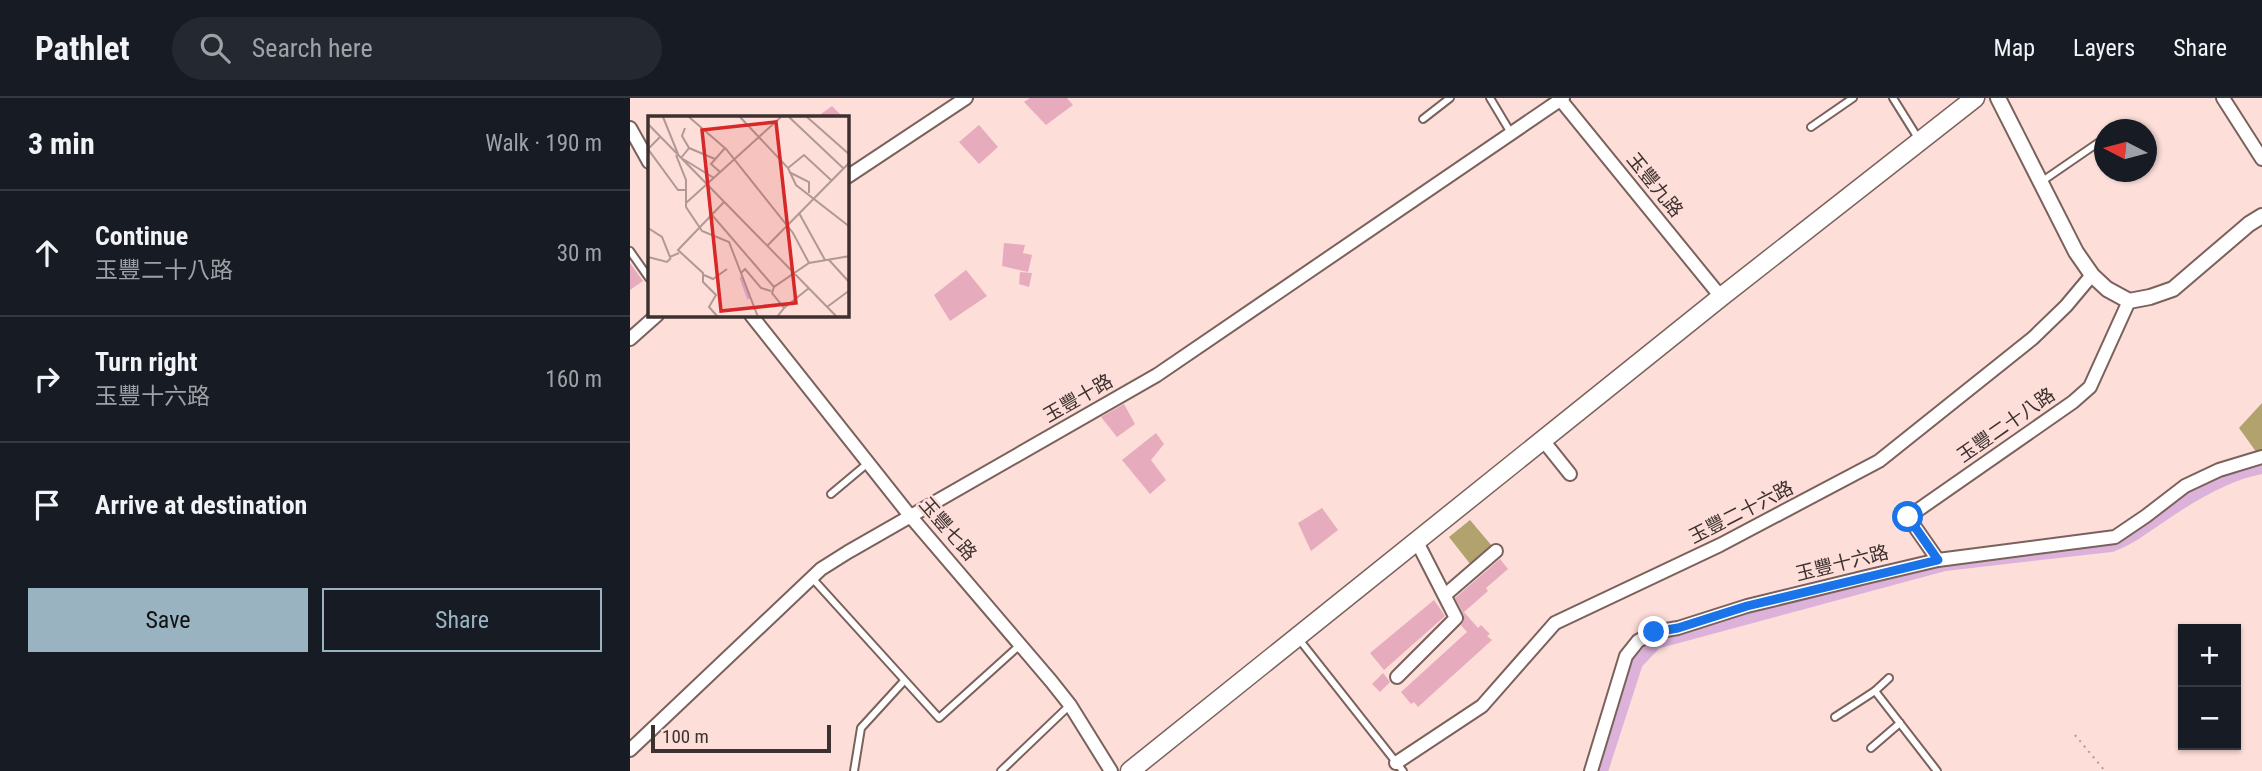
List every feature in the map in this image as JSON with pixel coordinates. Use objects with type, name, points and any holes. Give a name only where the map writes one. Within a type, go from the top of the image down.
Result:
[{"type":"main road","points":[[1130,771],[1542,439],[1975,98]]},
{"type":"street","points":[[849,176],[966,98]]},
{"type":"street","name":"玉豐十路","points":[[630,750],[821,569],[1157,374],[1561,98]]},
{"type":"street","name":"玉豐九路","points":[[1561,98],[1721,297]]},
{"type":"street","points":[[1998,98],[2077,252],[2092,275],[2107,289],[2129,301],[2173,289],[2262,216]]},
{"type":"street","points":[[2223,98],[2262,159]]},
{"type":"street","points":[[630,128],[648,160]]},
{"type":"street","name":"玉豐二十六路","points":[[1400,767],[1482,706],[1555,623],[1720,545],[1879,461],[2033,338],[2066,306],[2092,275]]},
{"type":"street","name":"玉豐二十八路","points":[[1938,560],[1908,517],[2073,402],[2090,387],[2129,301]]},
{"type":"street","points":[[630,339],[655,317]]},
{"type":"street","name":"玉豐七路","points":[[753,317],[911,517],[1070,705],[1111,771]]},
{"type":"street","points":[[1542,439],[1570,474]]},
{"type":"street","name":"玉豐十六路","points":[[1591,771],[1626,656],[1639,641],[1654,632],[1678,628],[1747,606],[1938,560],[2115,537],[2185,486],[2220,470],[2262,457]]},
{"type":"street","points":[[1397,677],[1456,618],[1416,540]]},
{"type":"street","points":[[1445,595],[1496,551]]},
{"type":"lane","points":[[1423,119],[1450,98]]},
{"type":"lane","points":[[1490,98],[1511,133]]},
{"type":"lane","points":[[1811,127],[1853,98]]},
{"type":"lane","points":[[1893,98],[1919,140]]},
{"type":"lane","points":[[2041,182],[2094,146]]},
{"type":"lane","points":[[630,251],[648,277]]},
{"type":"lane","points":[[831,494],[868,463]]},
{"type":"lane","points":[[812,578],[939,718],[1021,644]]},
{"type":"lane","points":[[1296,636],[1400,767]]},
{"type":"lane","points":[[1835,717],[1875,691],[1889,678]]},
{"type":"lane","points":[[854,771],[861,728],[904,681]]},
{"type":"lane","points":[[1875,691],[1937,771]]},
{"type":"lane","points":[[1001,771],[1070,705]]},
{"type":"lane","points":[[1871,748],[1900,723]]},
{"type":"path","points":[[2075,735],[2105,771]]},
{"type":"shaded area","points":[[2262,403],[2262,452],[2257,453],[2239,428]]},
{"type":"shaded area","points":[[1470,520],[1492,546],[1471,565],[1449,537]]},
{"type":"building","points":[[1030,98],[1067,98],[1073,105],[1046,125],[1024,102]]},
{"type":"building","points":[[832,106],[842,116],[818,116]]},
{"type":"building","points":[[979,125],[998,147],[979,164],[959,142]]},
{"type":"building","points":[[1004,243],[1025,245],[1023,253],[1032,255],[1028,272],[1002,266]]},
{"type":"building","points":[[630,263],[643,281],[630,290]]},
{"type":"building","points":[[966,270],[987,296],[950,321],[934,295]]},
{"type":"building","points":[[1020,272],[1032,273],[1029,287],[1019,284]]},
{"type":"building","points":[[1124,404],[1135,424],[1117,437],[1101,417]]},
{"type":"building","points":[[1156,433],[1164,444],[1151,460],[1166,480],[1150,494],[1122,460]]},
{"type":"building","points":[[1322,508],[1338,530],[1311,551],[1298,523]]},
{"type":"building","points":[[1500,559],[1508,569],[1464,612],[1478,628],[1481,625],[1490,634],[1487,636],[1492,640],[1418,707],[1414,702],[1411,704],[1401,692],[1467,632],[1461,625],[1464,615],[1455,598]]},
{"type":"building","points":[[1434,600],[1445,616],[1384,670],[1370,653]]},
{"type":"building","points":[[1383,673],[1390,682],[1380,692],[1372,684]]},
{"type":"waterway","points":[[1602,771],[1637,663],[1656,643],[1945,565],[2111,546],[2137,533],[2207,488],[2262,468]]},
{"type":"route","points":[[1654,632],[1678,628],[1747,606],[1938,560],[1908,517]]}]
